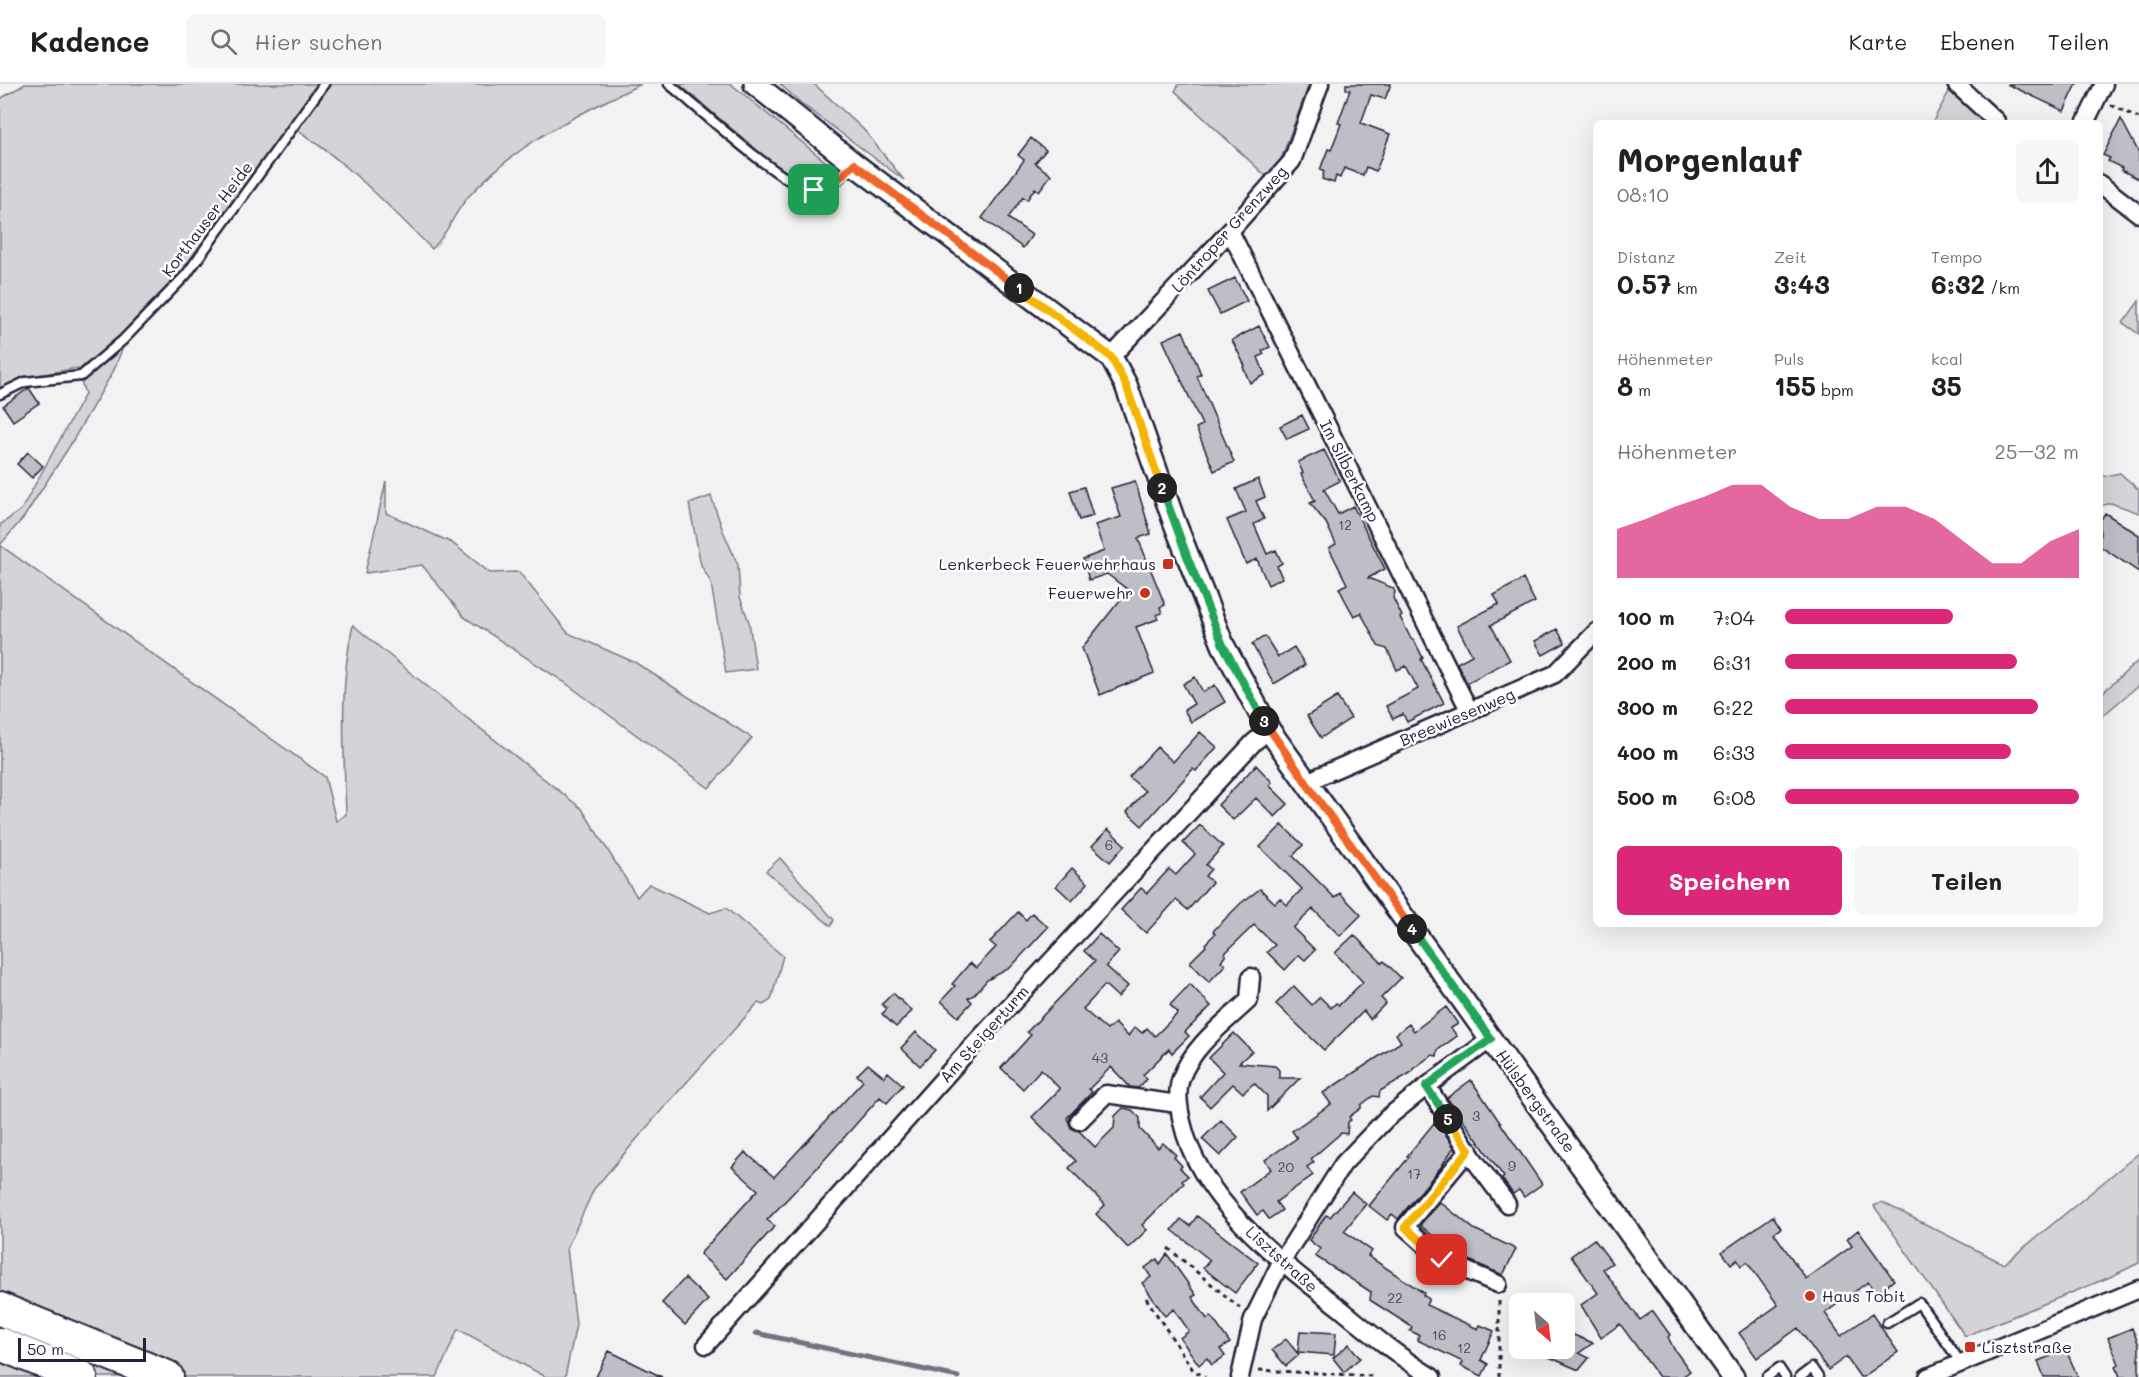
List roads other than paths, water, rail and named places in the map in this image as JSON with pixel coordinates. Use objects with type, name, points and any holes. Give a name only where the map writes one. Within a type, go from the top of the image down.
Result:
[{"type":"highway","points":[[0,1310],[167,1377]]},
{"type":"highway","points":[[0,1344],[81,1377]]},
{"type":"street","name":"Hülsbergstraße","points":[[755,84],[854,164],[1111,357],[1126,385],[1177,530],[1223,645],[1269,730],[1733,1377]]},
{"type":"street","name":"Löntroper Grenzweg","points":[[1111,357],[1230,231],[1292,161],[1320,84]]},
{"type":"street","points":[[1956,84],[1995,120]]},
{"type":"street","points":[[2086,120],[2101,91]]},
{"type":"street","points":[[2103,186],[2139,214]]},
{"type":"street","name":"Im Silberkamp","points":[[1230,231],[1470,712]]},
{"type":"street","name":"Breewiesenweg","points":[[1306,783],[1556,674],[1593,635]]},
{"type":"street","name":"Am Steigerturm","points":[[706,1345],[967,1052],[1254,742],[1269,730]]},
{"type":"street","name":"Lisztstraße","points":[[1251,977],[1250,1000],[1196,1051],[1181,1078],[1179,1104],[1186,1141],[1201,1172],[1227,1206],[1281,1262],[1403,1359],[1432,1377]]},
{"type":"street","points":[[1241,1373],[1253,1319],[1281,1262],[1343,1164],[1386,1119],[1426,1086],[1491,1039]]},
{"type":"street","points":[[1426,1086],[1507,1204]]},
{"type":"street","points":[[1079,1121],[1106,1094],[1179,1104]]},
{"type":"street","points":[[1469,1150],[1405,1227],[1442,1260],[1498,1284]]},
{"type":"street","points":[[1928,1377],[2139,1289]]},
{"type":"lane","name":"Korthauser Heide","points":[[0,394],[25,382],[81,376],[123,340],[186,275],[324,84]]},
{"type":"lane","points":[[669,84],[772,169],[805,189],[824,188],[841,178],[854,164]]},
{"type":"lane","points":[[1887,1323],[1919,1303],[1961,1363]]},
{"type":"lane","points":[[1767,1377],[1779,1368],[1785,1377]]},
{"type":"lane","points":[[1800,1377],[1812,1368],[1818,1377]]},
{"type":"waterway","points":[[756,1333],[958,1377]]},
{"type":"place","name":"Lenkerbeck Feuerwehrhaus","points":[[1168,564]]},
{"type":"place","name":"Feuerwehr","points":[[1145,593]]},
{"type":"place","name":"Haus Tobit","points":[[1810,1296]]},
{"type":"place","name":"Lisztstraße","points":[[1970,1347]]}]
